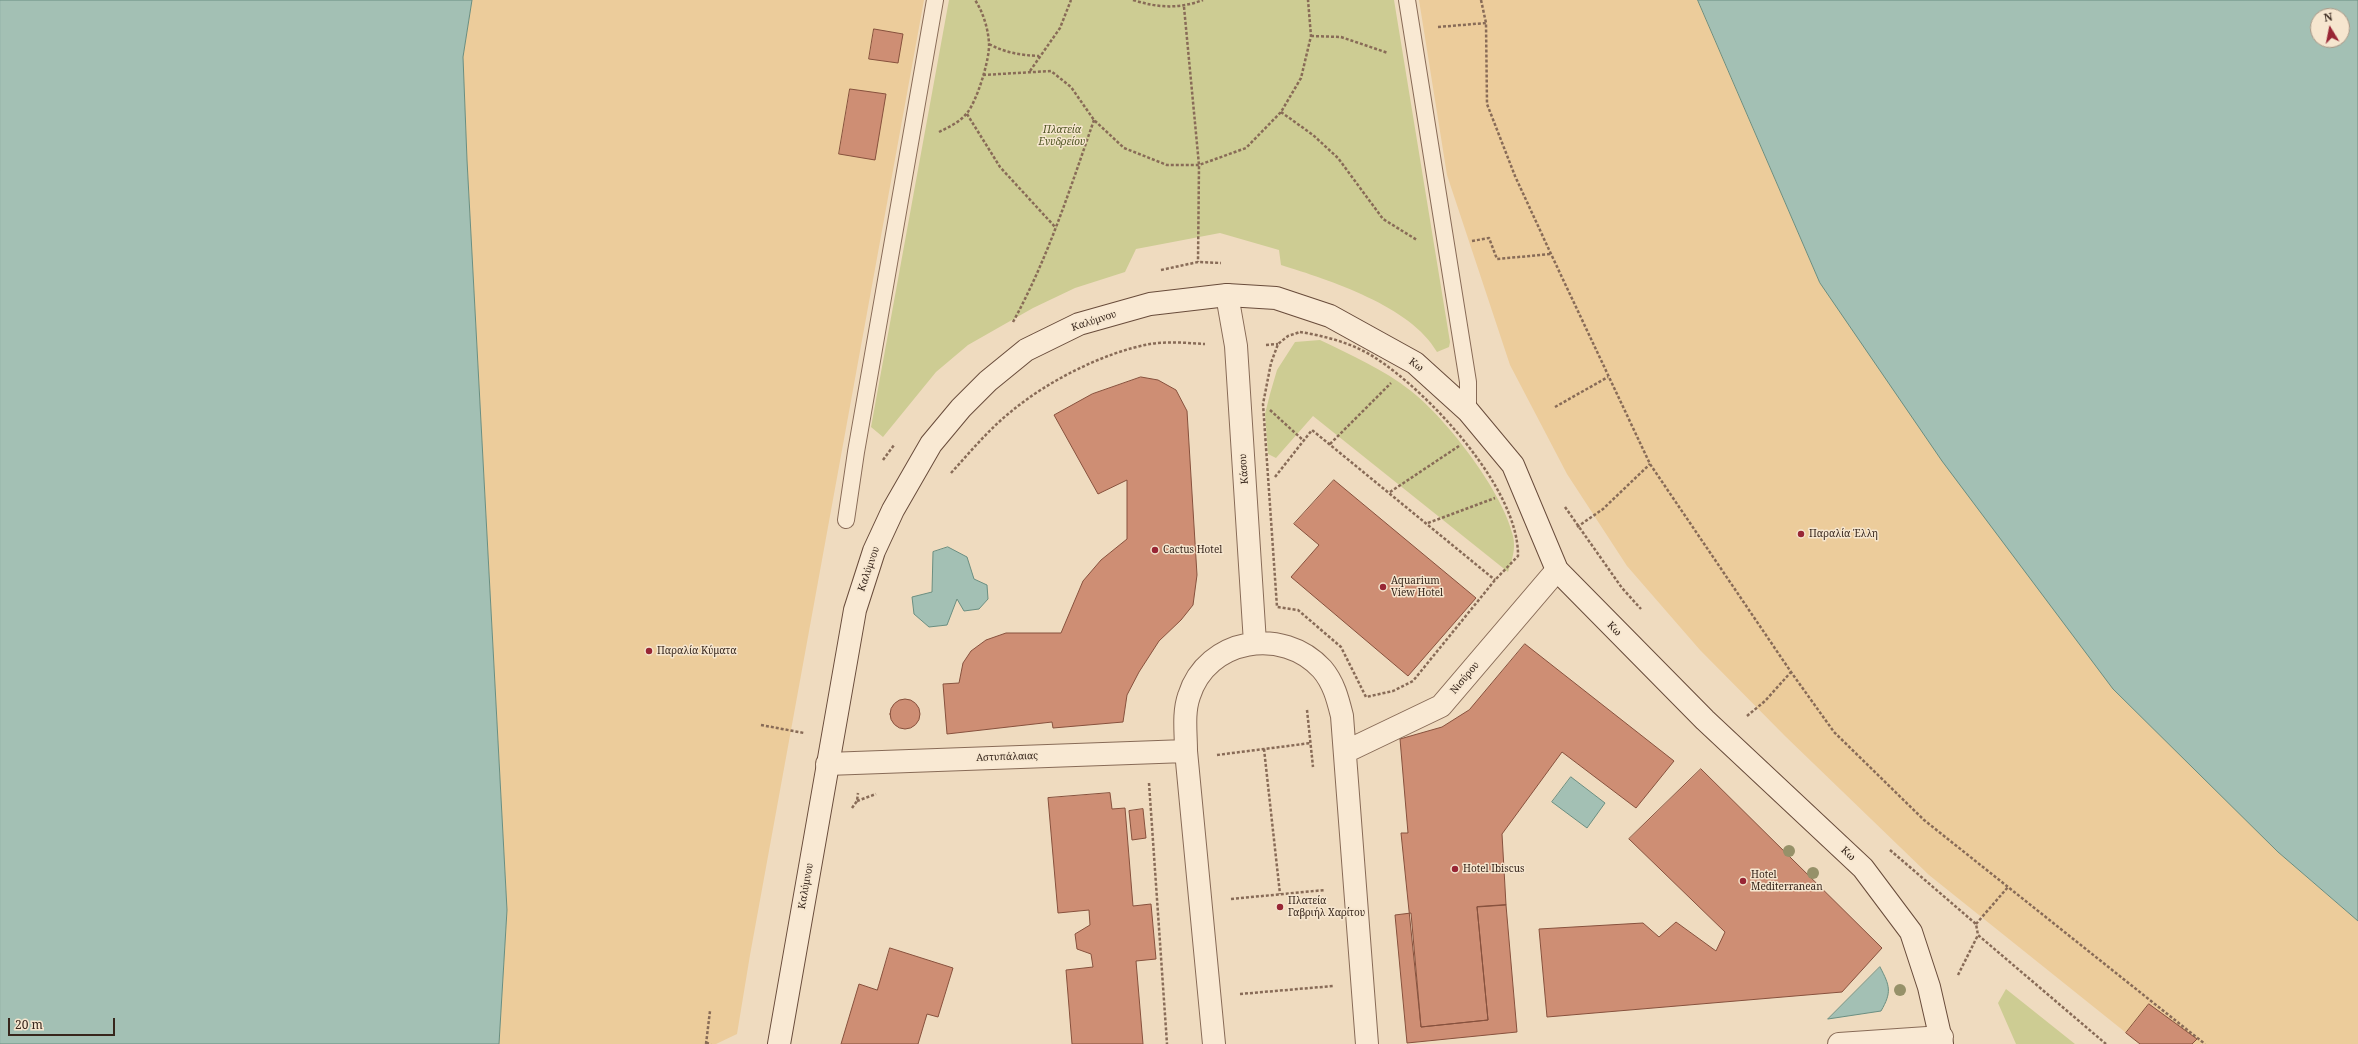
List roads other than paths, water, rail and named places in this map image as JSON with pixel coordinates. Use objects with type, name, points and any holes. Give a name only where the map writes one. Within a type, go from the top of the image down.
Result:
[{"type":"main road","name":"Κω","points":[[1227,295],[1276,298],[1330,316],[1415,362],[1468,410],[1513,465],[1557,570],[1705,720],[1863,868],[1911,932],[1929,987],[1942,1040]]},
{"type":"main road","name":"Κάσου","points":[[1227,295],[1236,346],[1254,643]]},
{"type":"main road","name":"Καλύμνου","points":[[779,1044],[855,610],[874,551],[893,510],[931,444],[961,408],[988,381],[1026,350],[1080,324],[1150,304],[1227,295]]},
{"type":"main road","name":"Νισύρου","points":[[1345,752],[1441,706],[1557,570]]},
{"type":"main road","points":[[1214,1044],[1186,751],[1185,716],[1189,697],[1199,676],[1222,654],[1242,645],[1254,643],[1278,643],[1290,647],[1313,660],[1322,669],[1335,691],[1342,716],[1367,1044]]},
{"type":"main road","name":"Αστυπάλαιας","points":[[827,764],[1186,751]]},
{"type":"main road","points":[[1839,1044],[1942,1040]]},
{"type":"lane","points":[[846,520],[856,452],[935,0]]},
{"type":"lane","points":[[1407,0],[1468,382],[1468,410]]},
{"type":"place","name":"Παραλία Έλλη","points":[[1801,534]]},
{"type":"place","name":"Cactus Hotel","points":[[1155,550]]},
{"type":"place","name":"Aquarium View Hotel","points":[[1383,587]]},
{"type":"place","name":"Παραλία Κύματα","points":[[649,651]]},
{"type":"place","name":"Hotel Ibiscus","points":[[1455,869]]},
{"type":"place","name":"Hotel Mediterranean","points":[[1743,881]]},
{"type":"place","name":"Πλατεία Γαβριήλ Χαρίτου","points":[[1280,907]]},
{"type":"park label","name":"Πλατεία Ενυδρείου","points":[[1062,136]]}]
